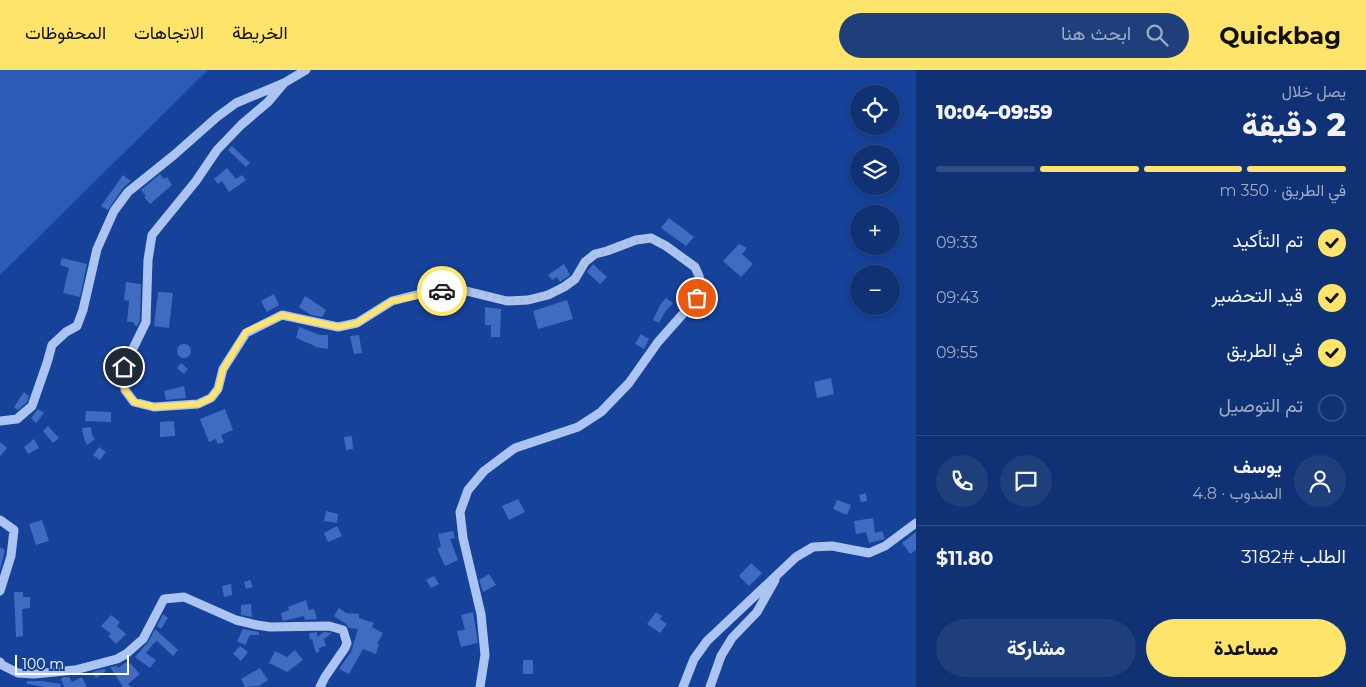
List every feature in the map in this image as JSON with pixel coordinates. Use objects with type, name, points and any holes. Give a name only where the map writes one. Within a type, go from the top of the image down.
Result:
[{"type":"street","points":[[0,421],[17,419],[32,406],[52,345],[66,332],[77,326],[83,310],[97,250],[114,211],[128,192],[236,104],[284,84],[306,70]]},
{"type":"street","points":[[284,84],[268,102],[217,150],[196,181],[152,235],[148,260],[146,322],[124,367],[125,390],[134,402],[154,407],[198,404],[211,398],[218,389],[223,369],[246,332],[282,315],[338,327],[357,323],[392,301],[420,294],[458,289],[507,301],[528,300],[548,295],[564,287],[575,279],[585,262],[595,254],[607,252],[636,240],[651,238],[666,246],[695,267],[699,276],[701,286],[697,298],[658,342],[629,383],[601,412],[578,427],[515,448],[484,471],[468,490],[460,512],[462,538],[481,614],[485,655],[480,687]]},
{"type":"street","points":[[0,520],[14,530],[11,556],[0,590]]},
{"type":"street","points":[[683,687],[694,660],[707,641],[796,557],[814,547],[832,546],[869,553],[885,546],[916,523]]},
{"type":"street","points":[[710,687],[721,656],[732,638],[756,612],[781,571]]},
{"type":"street","points":[[0,662],[18,674],[34,674],[75,670],[117,659],[126,654],[143,639],[164,599],[184,597],[244,623],[270,627],[329,626],[343,630],[347,643],[345,648],[320,687]]},
{"type":"shaded area","points":[[0,70],[208,70],[0,275]]},
{"type":"building","points":[[232,146],[250,163],[246,167],[228,150]]},
{"type":"building","points":[[227,168],[236,179],[242,175],[246,180],[229,192],[222,181],[218,184],[214,179]]},
{"type":"building","points":[[160,174],[164,179],[167,177],[172,185],[150,204],[141,190]]},
{"type":"building","points":[[123,175],[131,181],[123,188],[108,210],[101,206]]},
{"type":"building","points":[[669,218],[694,237],[686,246],[661,228]]},
{"type":"building","points":[[739,244],[747,248],[742,254],[753,264],[741,277],[723,261]]},
{"type":"building","points":[[62,258],[87,264],[80,297],[63,293],[69,268],[60,265]]},
{"type":"building","points":[[564,264],[570,275],[560,282],[557,277],[552,280],[548,275]]},
{"type":"building","points":[[593,264],[607,277],[600,284],[587,272]]},
{"type":"building","points":[[126,282],[141,284],[140,320],[137,326],[134,325],[134,322],[127,322],[129,301],[124,300]]},
{"type":"building","points":[[158,292],[173,293],[169,328],[154,326]]},
{"type":"building","points":[[274,294],[279,305],[267,312],[261,301]]},
{"type":"building","points":[[305,296],[326,310],[322,317],[311,315],[299,307]]},
{"type":"building","points":[[666,298],[673,303],[659,323],[653,320],[660,305]]},
{"type":"building","points":[[567,300],[573,319],[538,329],[533,311]]},
{"type":"building","points":[[485,307],[501,309],[500,337],[491,337],[491,325],[485,325]]},
{"type":"building","points":[[299,327],[320,335],[328,335],[328,349],[315,347],[296,338]]},
{"type":"building","points":[[641,334],[649,339],[644,349],[635,344]]},
{"type":"building","points":[[359,335],[362,353],[354,354],[350,336]]},
{"type":"building","points":[[184,344],[189,346],[191,351],[189,356],[184,358],[179,356],[177,351],[179,346]]},
{"type":"building","points":[[119,349],[124,353],[116,365],[111,362]]},
{"type":"building","points":[[181,363],[188,369],[184,374],[177,368]]},
{"type":"building","points":[[831,378],[834,394],[817,398],[814,382]]},
{"type":"building","points":[[184,386],[186,398],[166,400],[164,391]]},
{"type":"building","points":[[24,392],[29,396],[27,402],[18,410],[14,407]]},
{"type":"building","points":[[38,409],[44,413],[36,423],[31,418]]},
{"type":"building","points":[[225,409],[233,430],[221,435],[224,442],[218,444],[216,439],[209,442],[200,419]]},
{"type":"building","points":[[86,411],[111,412],[111,422],[85,421]]},
{"type":"building","points":[[174,421],[175,436],[160,437],[160,422]]},
{"type":"building","points":[[48,426],[59,438],[53,443],[43,431]]},
{"type":"building","points":[[91,427],[92,435],[95,439],[87,445],[82,428]]},
{"type":"building","points":[[352,436],[353,449],[346,450],[344,437]]},
{"type":"building","points":[[34,439],[39,448],[28,454],[24,447]]},
{"type":"building","points":[[0,442],[7,448],[0,456]]},
{"type":"building","points":[[99,447],[106,452],[100,460],[93,455]]},
{"type":"building","points":[[866,493],[867,501],[861,502],[859,495]]},
{"type":"building","points":[[518,499],[525,512],[509,520],[502,506]]},
{"type":"building","points":[[837,500],[851,505],[847,515],[833,509]]},
{"type":"building","points":[[326,511],[338,514],[337,523],[324,521]]},
{"type":"building","points":[[873,518],[875,533],[882,531],[885,539],[869,543],[866,532],[856,534],[854,521]]},
{"type":"building","points":[[42,520],[49,541],[36,545],[29,524]]},
{"type":"building","points":[[337,526],[342,536],[328,542],[324,533]]},
{"type":"building","points":[[453,531],[455,538],[450,539],[458,560],[445,566],[437,548],[441,547],[438,534]]},
{"type":"building","points":[[916,532],[916,550],[910,554],[902,543]]},
{"type":"building","points":[[0,547],[5,550],[0,570]]},
{"type":"building","points":[[751,563],[762,573],[749,586],[739,576]]},
{"type":"building","points":[[489,574],[496,585],[483,592],[479,580]]},
{"type":"building","points":[[434,576],[439,584],[431,588],[426,580]]},
{"type":"building","points":[[250,580],[253,587],[246,589],[244,582]]},
{"type":"building","points":[[231,584],[232,595],[224,597],[222,586]]},
{"type":"building","points":[[14,592],[23,592],[23,597],[30,597],[30,608],[22,609],[23,636],[16,637]]},
{"type":"building","points":[[306,600],[309,610],[314,609],[317,619],[305,620],[304,616],[283,621],[281,613],[289,610],[288,607]]},
{"type":"building","points":[[251,604],[252,617],[241,615],[241,605]]},
{"type":"building","points":[[339,608],[346,613],[359,614],[359,618],[374,623],[372,627],[383,633],[377,644],[379,644],[376,654],[363,649],[349,674],[339,669],[351,652],[358,629],[349,628],[334,616]]},
{"type":"building","points":[[473,612],[478,643],[461,647],[457,631],[465,630],[461,615]]},
{"type":"building","points":[[656,612],[662,616],[660,619],[667,624],[660,633],[647,624]]},
{"type":"building","points":[[163,614],[168,618],[161,629],[157,626]]},
{"type":"building","points":[[111,615],[120,622],[117,626],[126,634],[116,644],[108,636],[111,634],[101,626]]},
{"type":"building","points":[[155,629],[178,650],[173,656],[157,641],[146,653],[156,660],[150,668],[135,657],[148,642]]},
{"type":"building","points":[[243,629],[259,632],[259,635],[250,635],[245,645],[237,641]]},
{"type":"building","points":[[317,632],[317,637],[324,632],[332,633],[324,639],[326,646],[319,648],[319,652],[316,653],[309,633]]},
{"type":"building","points":[[240,646],[248,652],[241,661],[233,654]]},
{"type":"building","points":[[295,650],[303,660],[287,672],[269,663],[275,651],[287,657]]},
{"type":"building","points":[[523,660],[533,660],[533,674],[523,674]]},
{"type":"building","points":[[126,662],[129,665],[130,663],[140,674],[128,684],[131,687],[123,687],[110,667],[117,666],[118,668]]},
{"type":"building","points":[[260,668],[268,680],[259,686],[245,687],[241,679]]},
{"type":"building","points":[[104,669],[106,671],[96,678],[92,672]]},
{"type":"building","points":[[69,677],[72,682],[82,677],[87,687],[64,687],[61,679]]},
{"type":"building","points":[[27,681],[61,684],[60,687],[45,687],[27,684]]},
{"type":"way so far","points":[[442,291],[458,289],[507,301],[528,300],[548,295],[575,279],[585,262],[595,254],[607,252],[636,240],[651,238],[666,246],[695,267],[701,286],[697,298]]},
{"type":"route","points":[[124,367],[125,390],[134,402],[154,407],[198,404],[211,398],[218,389],[223,369],[246,332],[282,315],[338,327],[357,323],[392,301],[442,291]]}]
